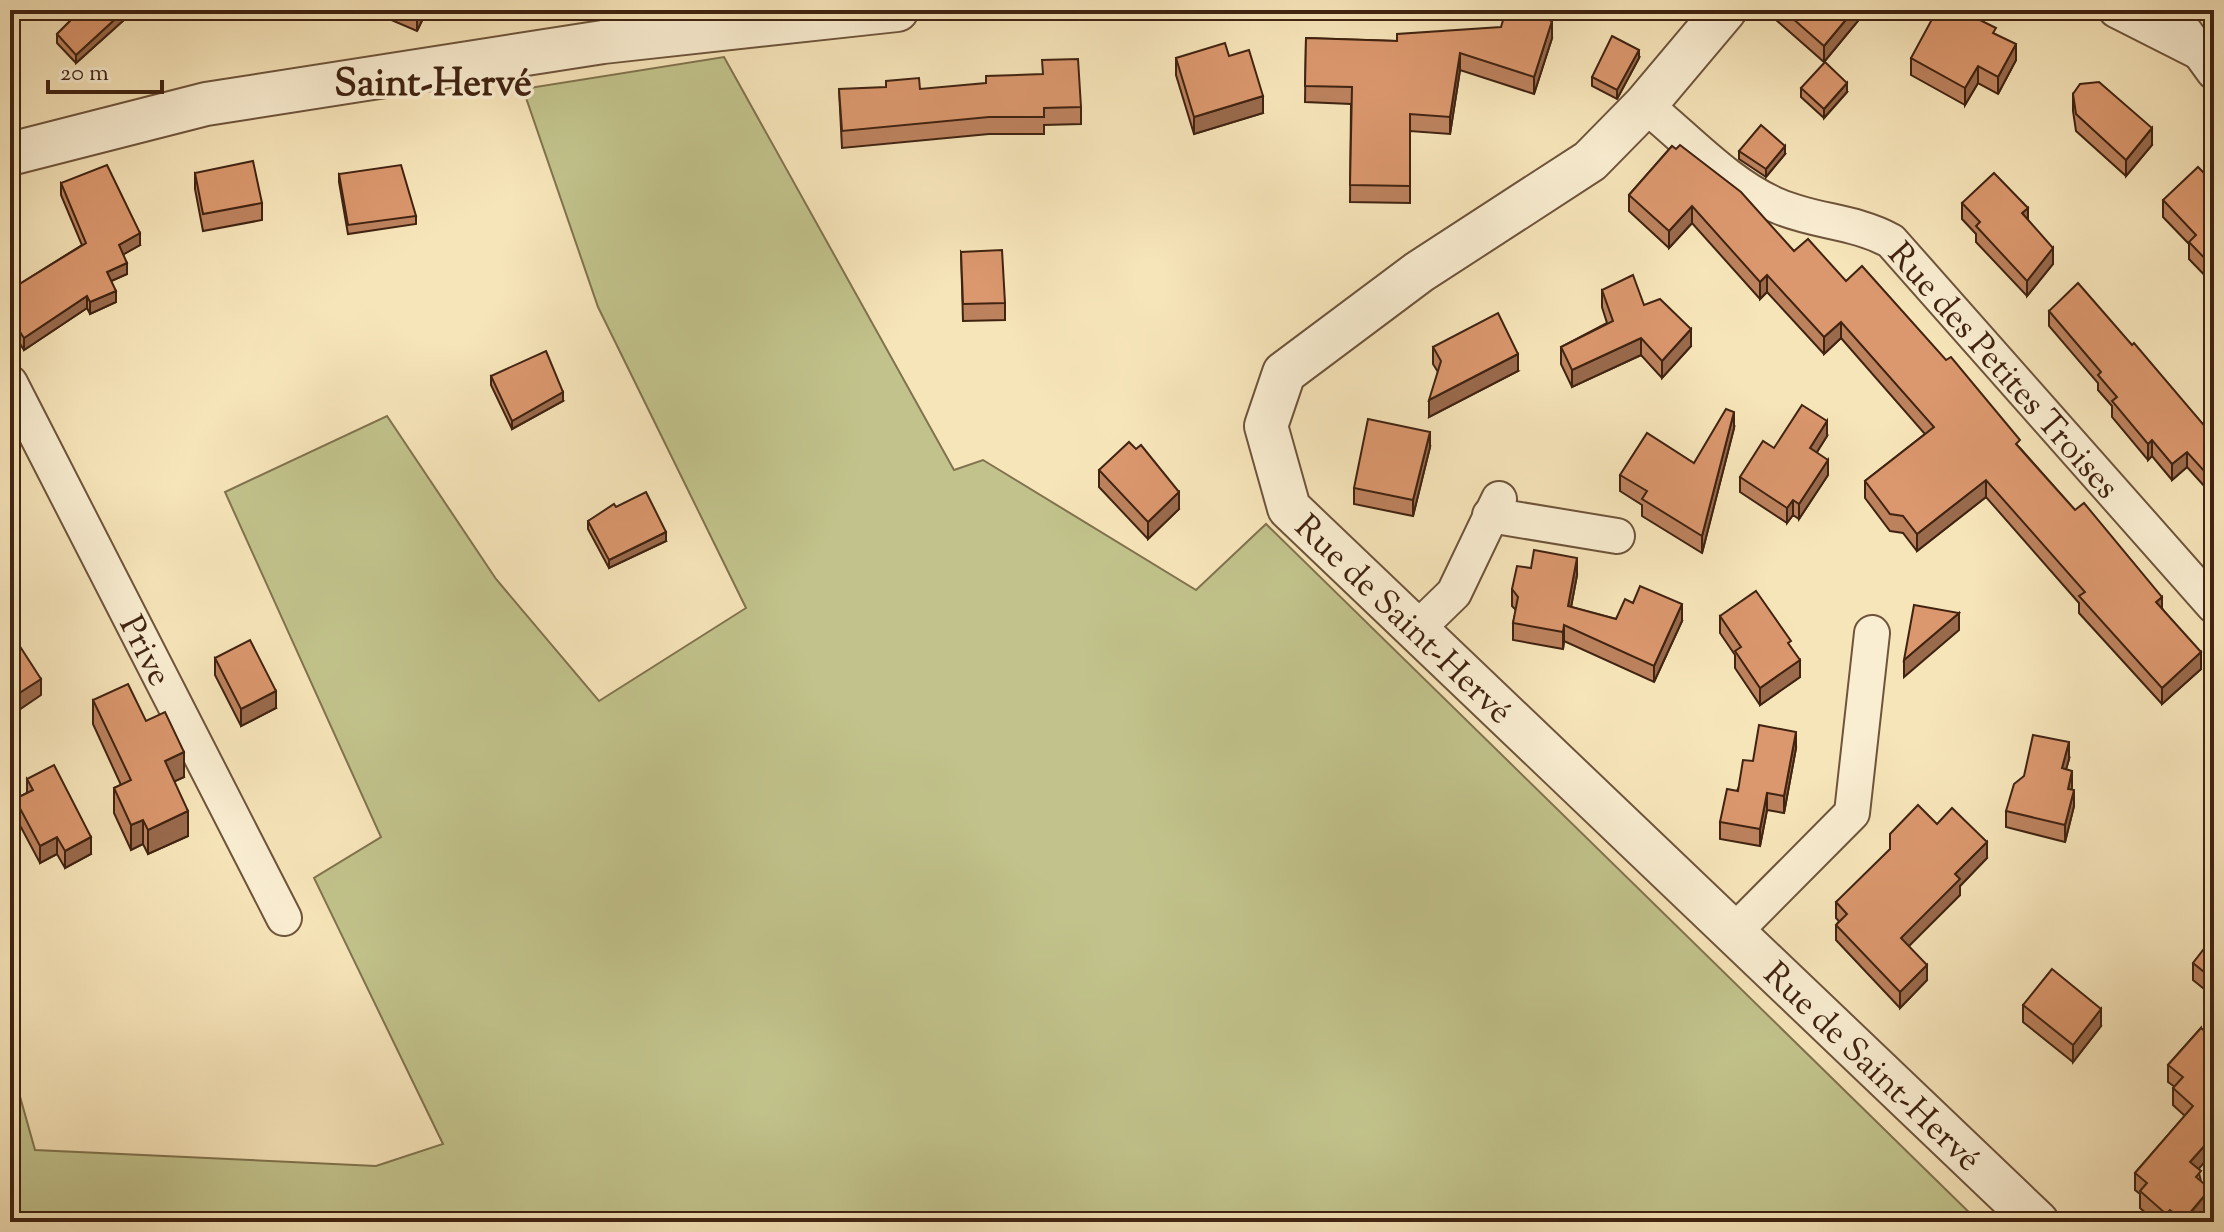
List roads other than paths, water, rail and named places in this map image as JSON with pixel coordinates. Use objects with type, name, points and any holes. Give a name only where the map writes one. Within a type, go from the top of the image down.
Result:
[{"type":"street","points":[[10,154],[206,104],[603,42],[880,10]]},
{"type":"street","name":"Rue de Saint-Hervé","points":[[1725,10],[1645,105],[1590,161],[1419,272],[1284,373],[1266,426],[1289,508],[2037,1222]]},
{"type":"street","points":[[2116,10],[2204,61]]},
{"type":"street","points":[[2169,10],[2204,61]]},
{"type":"street","name":"Rue des Petites Troises","points":[[1645,105],[1732,177],[1775,205],[1806,216],[1869,229],[1891,241],[2214,606]]},
{"type":"street","name":"Prive","points":[[10,383],[284,918]]},
{"type":"street","points":[[1416,630],[1454,593],[1494,507],[1617,536]]},
{"type":"street","points":[[1732,934],[1852,813],[1872,633]]},
{"type":"district","name":"Saint-Hervé","points":[[433,82]]}]
